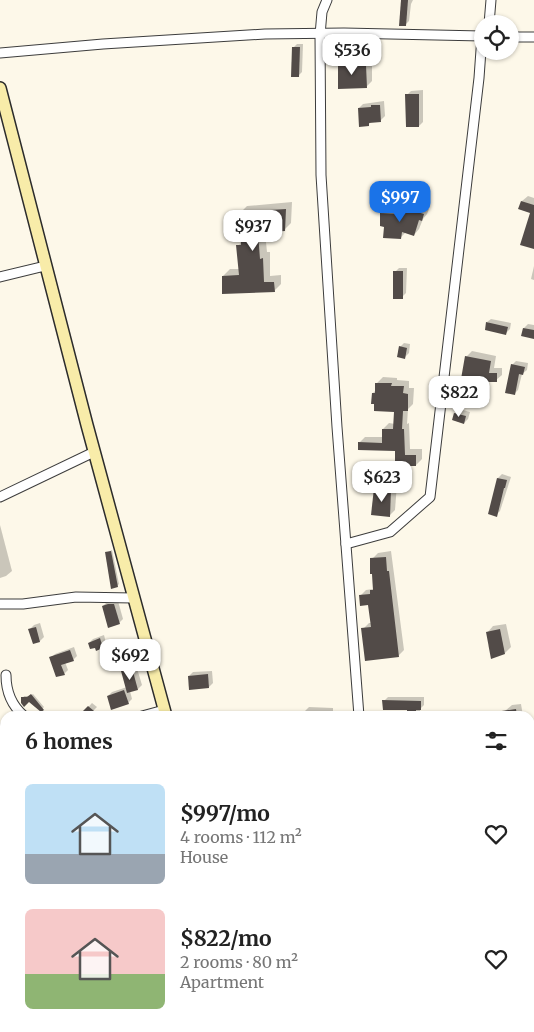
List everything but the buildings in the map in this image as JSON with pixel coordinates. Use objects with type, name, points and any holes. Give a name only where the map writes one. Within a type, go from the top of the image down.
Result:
[{"type":"main road","points":[[0,88],[94,452],[164,711]]},
{"type":"street","points":[[326,0],[322,12],[320,34],[321,175],[359,711]]},
{"type":"street","points":[[490,15],[491,0]]},
{"type":"street","points":[[0,53],[103,44],[265,34],[344,33],[474,36]]},
{"type":"street","points":[[519,37],[534,37]]},
{"type":"street","points":[[346,544],[390,532],[430,496],[480,60]]},
{"type":"street","points":[[0,277],[45,266]]},
{"type":"street","points":[[0,497],[94,452]]},
{"type":"street","points":[[0,604],[22,604],[76,597],[133,598]]},
{"type":"street","points":[[6,675],[6,687],[18,711]]}]
